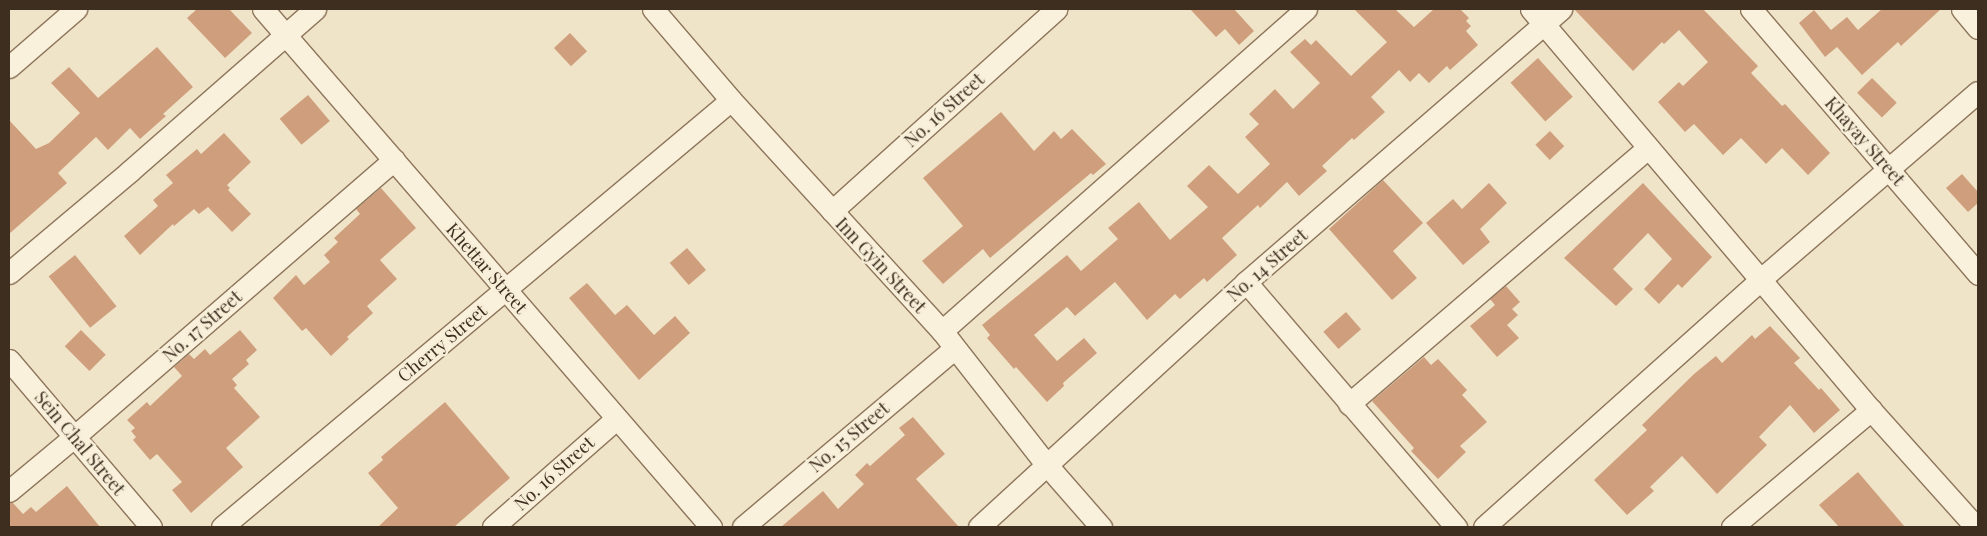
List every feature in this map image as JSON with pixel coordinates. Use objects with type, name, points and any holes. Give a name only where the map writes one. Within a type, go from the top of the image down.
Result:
[{"type":"street","points":[[9,67],[76,9]]},
{"type":"street","name":"Khettar Street","points":[[263,9],[711,527]]},
{"type":"street","points":[[9,273],[130,171],[284,34],[315,9]]},
{"type":"street","name":"Inn Gyin Street","points":[[653,9],[730,100],[949,339],[1046,464],[1101,527]]},
{"type":"street","name":"No. 16 Street","points":[[832,211],[1056,9]]},
{"type":"street","name":"No. 15 Street","points":[[743,527],[1306,9]]},
{"type":"street","name":"No. 14 Street","points":[[979,527],[1538,16],[1561,9]]},
{"type":"street","name":"Khayay Street","points":[[1751,9],[1978,274]]},
{"type":"street","points":[[1962,9],[1978,28]]},
{"type":"street","points":[[1538,16],[1967,524]]},
{"type":"street","points":[[1484,527],[1761,279],[1978,92]]},
{"type":"street","name":"Cherry Street","points":[[222,527],[730,100]]},
{"type":"street","points":[[1349,404],[1648,148]]},
{"type":"street","name":"No. 17 Street","points":[[9,491],[394,160]]},
{"type":"street","points":[[1246,282],[1456,527]]},
{"type":"street","name":"Sein Chal Street","points":[[9,360],[151,527]]},
{"type":"street","points":[[1732,527],[1871,410]]},
{"type":"street","name":"No. 16 Street","points":[[493,527],[616,419]]},
{"type":"building","points":[[197,9],[229,9],[252,33],[225,58],[187,18]]},
{"type":"building","points":[[1190,9],[1234,9],[1254,31],[1239,45],[1225,29],[1216,37]]},
{"type":"building","points":[[1354,9],[1395,9],[1414,27],[1434,9],[1460,9],[1469,18],[1466,21],[1471,26],[1466,31],[1478,45],[1450,70],[1447,66],[1429,83],[1419,73],[1410,82],[1399,70],[1371,97],[1385,112],[1354,140],[1352,138],[1322,166],[1327,171],[1299,196],[1287,182],[1260,208],[1258,205],[1222,238],[1237,255],[1207,282],[1204,278],[1180,299],[1175,294],[1147,320],[1115,282],[1075,316],[1067,307],[1034,335],[1057,361],[1084,338],[1097,353],[1063,383],[1064,386],[1047,402],[1016,367],[1014,369],[987,338],[990,335],[982,325],[1067,255],[1081,271],[1118,239],[1108,228],[1139,202],[1170,240],[1208,207],[1187,186],[1209,165],[1238,194],[1270,164],[1245,137],[1259,124],[1249,114],[1275,89],[1293,109],[1320,83],[1290,52],[1305,39],[1311,45],[1316,40],[1351,76],[1387,42]]},
{"type":"building","points":[[1574,9],[1703,9],[1758,66],[1751,73],[1782,106],[1785,104],[1830,153],[1808,175],[1782,148],[1766,164],[1741,138],[1723,155],[1694,124],[1685,132],[1658,102],[1679,82],[1683,86],[1708,62],[1679,30],[1664,44],[1662,42],[1633,71]]},
{"type":"building","points":[[1882,9],[1941,9],[1901,46],[1898,42],[1862,75],[1837,47],[1825,57],[1799,23],[1814,10],[1831,30],[1847,17],[1858,30]]},
{"type":"building","points":[[570,33],[587,51],[571,66],[554,48]]},
{"type":"building","points":[[157,47],[193,87],[163,114],[166,116],[140,139],[130,128],[108,150],[96,137],[58,173],[67,183],[9,234],[9,120],[36,149],[49,143],[80,113],[51,83],[69,67],[98,98]]},
{"type":"building","points":[[1538,58],[1573,97],[1545,121],[1511,83]]},
{"type":"building","points":[[1872,78],[1897,103],[1882,118],[1857,93]]},
{"type":"building","points":[[308,95],[330,121],[302,145],[280,119]]},
{"type":"building","points":[[1001,112],[1034,151],[1054,131],[1061,139],[1072,129],[1106,164],[1093,175],[1091,173],[990,258],[983,249],[943,284],[922,261],[963,226],[923,178]]},
{"type":"building","points":[[1550,131],[1564,146],[1550,160],[1535,145]]},
{"type":"building","points":[[224,133],[251,162],[227,185],[230,188],[228,190],[251,214],[232,232],[208,207],[199,214],[194,209],[174,226],[173,224],[140,255],[124,236],[158,206],[153,200],[173,183],[166,175],[197,149],[201,154]]},
{"type":"building","points":[[1962,174],[1978,192],[1978,203],[1968,212],[1946,188]]},
{"type":"building","points":[[1383,180],[1423,223],[1393,251],[1417,278],[1392,300],[1329,229]]},
{"type":"building","points":[[1489,183],[1507,203],[1480,229],[1490,242],[1463,265],[1426,223],[1453,199],[1462,209]]},
{"type":"building","points":[[1643,183],[1712,257],[1682,288],[1678,284],[1659,304],[1644,289],[1672,259],[1648,233],[1613,269],[1633,289],[1616,306],[1564,258]]},
{"type":"building","points":[[381,188],[416,228],[380,260],[397,279],[367,306],[373,313],[347,337],[349,339],[331,356],[306,328],[302,331],[273,298],[296,275],[304,285],[330,262],[324,255],[338,242],[334,238],[360,214],[356,209]]},
{"type":"building","points":[[687,248],[706,270],[689,285],[670,263]]},
{"type":"building","points":[[75,255],[117,306],[90,328],[49,276]]},
{"type":"building","points":[[587,283],[615,315],[627,305],[654,335],[675,316],[690,333],[639,380],[569,298]]},
{"type":"building","points":[[1506,286],[1520,302],[1512,309],[1518,315],[1507,325],[1519,338],[1497,357],[1470,326],[1495,305],[1490,299]]},
{"type":"building","points":[[1346,312],[1361,329],[1338,349],[1323,332]]},
{"type":"building","points":[[1770,326],[1800,358],[1794,363],[1819,390],[1821,388],[1840,410],[1814,433],[1790,405],[1759,437],[1767,445],[1717,494],[1682,456],[1650,487],[1654,491],[1627,515],[1594,480],[1647,430],[1642,425],[1694,374],[1716,356],[1722,363],[1752,335],[1755,339]]},
{"type":"building","points":[[81,330],[106,355],[89,371],[65,346]]},
{"type":"building","points":[[240,330],[257,350],[246,360],[249,364],[232,379],[237,385],[234,388],[260,417],[226,448],[243,467],[191,513],[172,490],[182,482],[157,454],[150,460],[133,440],[136,437],[131,431],[135,428],[127,420],[147,402],[150,406],[182,376],[174,367],[189,354],[194,359],[205,349],[210,355]]},
{"type":"building","points":[[1424,357],[1431,365],[1438,359],[1467,390],[1462,395],[1487,422],[1460,446],[1466,452],[1438,479],[1411,451],[1414,448],[1372,401]]},
{"type":"building","points":[[445,402],[510,478],[454,527],[378,527],[398,508],[368,473],[383,460],[381,457]]},
{"type":"building","points":[[913,417],[945,454],[916,479],[959,527],[781,527],[823,491],[838,509],[864,484],[855,475],[867,463],[870,466],[905,435],[899,428]]},
{"type":"building","points":[[1858,472],[1905,527],[1839,527],[1819,505]]},
{"type":"building","points":[[67,486],[100,527],[9,527],[9,503],[13,503],[23,514],[31,507],[36,512]]}]
